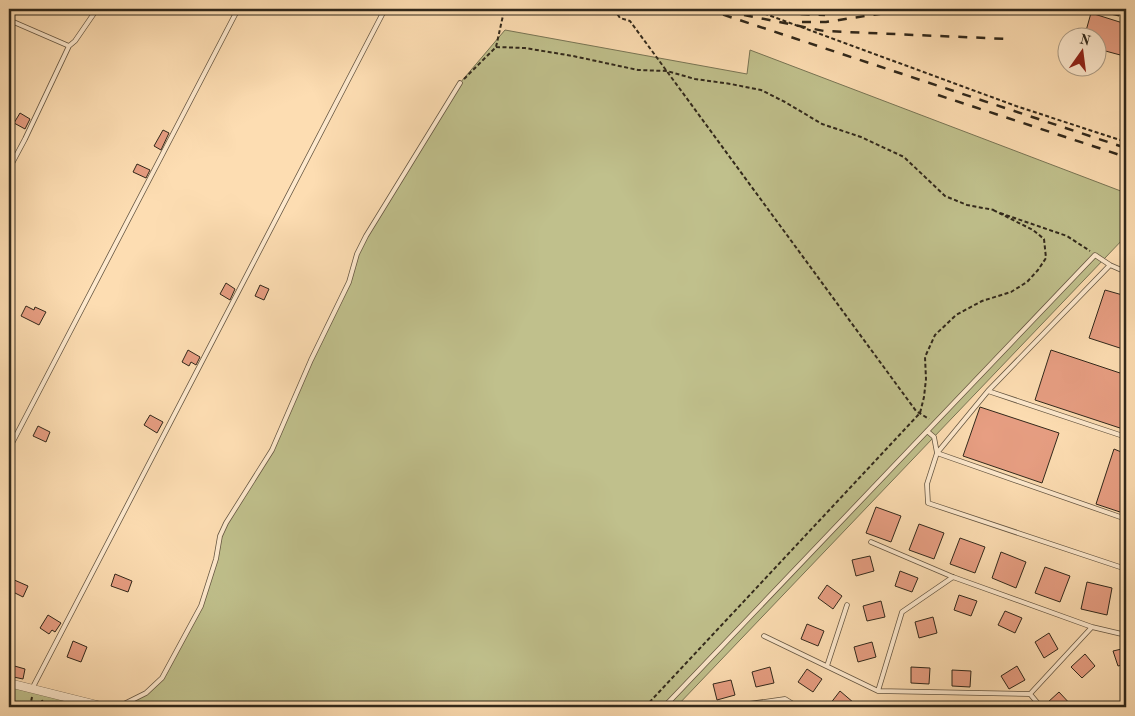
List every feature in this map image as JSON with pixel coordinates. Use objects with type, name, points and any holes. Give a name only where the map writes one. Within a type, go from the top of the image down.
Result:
[{"type":"street","points":[[9,683],[105,707]]},
{"type":"lane","points":[[9,169],[69,46],[76,41],[97,9]]},
{"type":"lane","points":[[9,449],[238,9]]},
{"type":"lane","points":[[33,690],[385,9]]},
{"type":"lane","points":[[9,20],[69,46]]},
{"type":"lane","points":[[118,707],[146,693],[162,678],[201,606],[216,558],[220,536],[226,523],[272,450],[311,360],[349,282],[357,254],[366,236],[460,83]]},
{"type":"lane","points":[[664,707],[1095,255],[1110,265],[1126,272]]},
{"type":"lane","points":[[1110,265],[988,391],[937,453],[927,484],[928,503],[1126,569]]},
{"type":"lane","points":[[988,391],[1126,437]]},
{"type":"lane","points":[[927,431],[934,437],[937,453]]},
{"type":"lane","points":[[937,453],[1126,519]]},
{"type":"lane","points":[[871,542],[953,577],[1092,626],[1126,635]]},
{"type":"lane","points":[[878,691],[902,612],[953,577]]},
{"type":"lane","points":[[827,666],[847,605]]},
{"type":"lane","points":[[1030,694],[1092,626]]},
{"type":"lane","points":[[764,636],[878,691],[1030,694],[1041,707]]},
{"type":"lane","points":[[727,707],[785,699],[798,707]]},
{"type":"path","points":[[460,83],[496,47],[503,9]]},
{"type":"path","points":[[614,9],[620,18],[630,21],[916,411],[931,419],[927,431]]},
{"type":"path","points":[[752,9],[1016,106],[1126,142]]},
{"type":"path","points":[[496,47],[525,48],[638,70],[667,71],[761,90],[822,124],[862,137],[904,157],[945,196],[967,205],[993,210],[1068,236],[1095,255]]},
{"type":"path","points":[[645,707],[920,413],[925,388],[925,358],[934,335],[956,315],[982,302],[1011,292],[1027,282],[1038,270],[1046,258],[1044,239],[1033,230],[993,210]]},
{"type":"path","points":[[30,707],[33,690]]},
{"type":"green space","points":[[505,30],[747,74],[750,50],[1126,193],[1126,236],[676,707],[118,707],[146,693],[162,678],[201,606],[216,559],[220,536],[226,523],[272,450],[311,360],[349,282],[357,254],[460,83]]},
{"type":"green space","points":[[9,683],[105,707],[9,707]]},
{"type":"building","points":[[1091,13],[1126,24],[1124,56],[1108,52],[1108,28],[1087,28]]},
{"type":"building","points":[[20,113],[30,119],[25,129],[14,123]]},
{"type":"building","points":[[163,130],[169,133],[161,150],[154,146]]},
{"type":"building","points":[[137,164],[150,170],[146,178],[133,172]]},
{"type":"building","points":[[226,283],[235,289],[230,300],[220,294]]},
{"type":"building","points":[[260,285],[269,289],[264,300],[255,296]]},
{"type":"building","points":[[1105,290],[1126,296],[1126,350],[1089,338]]},
{"type":"building","points":[[26,306],[34,310],[35,307],[46,312],[39,325],[21,316]]},
{"type":"building","points":[[188,350],[200,357],[196,365],[191,362],[189,366],[182,362]]},
{"type":"building","points":[[1051,350],[1126,375],[1126,430],[1035,400]]},
{"type":"building","points":[[980,407],[1059,433],[1042,483],[963,456]]},
{"type":"building","points":[[150,415],[163,422],[157,433],[144,425]]},
{"type":"building","points":[[38,426],[50,432],[46,442],[33,436]]},
{"type":"building","points":[[1114,449],[1126,454],[1126,514],[1096,504]]},
{"type":"building","points":[[876,507],[901,516],[891,542],[866,533]]},
{"type":"building","points":[[919,524],[944,533],[934,559],[909,550]]},
{"type":"building","points":[[960,538],[985,547],[975,573],[950,564]]},
{"type":"building","points":[[1001,552],[1026,562],[1016,588],[992,578]]},
{"type":"building","points":[[870,556],[874,571],[856,576],[852,560]]},
{"type":"building","points":[[1045,567],[1070,576],[1060,602],[1035,593]]},
{"type":"building","points":[[900,571],[918,578],[912,592],[895,586]]},
{"type":"building","points":[[115,574],[132,581],[128,592],[111,586]]},
{"type":"building","points":[[12,579],[28,586],[23,597],[9,590]]},
{"type":"building","points":[[1087,582],[1112,588],[1107,615],[1081,609]]},
{"type":"building","points":[[827,585],[842,596],[833,609],[818,598]]},
{"type":"building","points":[[959,595],[977,601],[971,616],[954,610]]},
{"type":"building","points":[[881,601],[885,617],[867,621],[863,606]]},
{"type":"building","points":[[1005,611],[1022,618],[1015,633],[998,625]]},
{"type":"building","points":[[48,615],[61,623],[55,632],[52,630],[49,634],[40,628]]},
{"type":"building","points":[[933,617],[937,633],[919,638],[915,622]]},
{"type":"building","points":[[807,624],[824,631],[818,646],[801,639]]},
{"type":"building","points":[[1049,633],[1058,649],[1044,658],[1035,642]]},
{"type":"building","points":[[73,641],[87,647],[81,662],[67,657]]},
{"type":"building","points":[[872,642],[876,657],[858,662],[854,647]]},
{"type":"building","points":[[1126,648],[1126,664],[1118,666],[1113,651]]},
{"type":"building","points":[[1085,654],[1095,666],[1082,678],[1071,667]]},
{"type":"building","points":[[11,665],[25,669],[23,679],[9,676]]},
{"type":"building","points":[[1017,666],[1025,680],[1009,689],[1001,676]]},
{"type":"building","points":[[770,667],[774,683],[756,687],[752,672]]},
{"type":"building","points":[[911,667],[930,668],[929,684],[911,683]]},
{"type":"building","points":[[807,669],[822,679],[813,692],[798,682]]},
{"type":"building","points":[[952,670],[971,671],[970,687],[952,686]]},
{"type":"building","points":[[731,680],[735,695],[717,700],[713,684]]},
{"type":"building","points":[[840,691],[854,703],[851,707],[834,707],[830,704]]},
{"type":"building","points":[[1059,692],[1073,707],[1051,707],[1047,703]]},
{"type":"railway","points":[[706,9],[1126,148]]},
{"type":"railway","points":[[765,9],[799,14],[825,15]]},
{"type":"railway","points":[[802,22],[826,22],[906,9]]},
{"type":"railway","points":[[1093,9],[1126,17]]},
{"type":"railway","points":[[744,15],[824,31],[1008,39]]},
{"type":"railway","points":[[938,95],[1126,157]]}]
